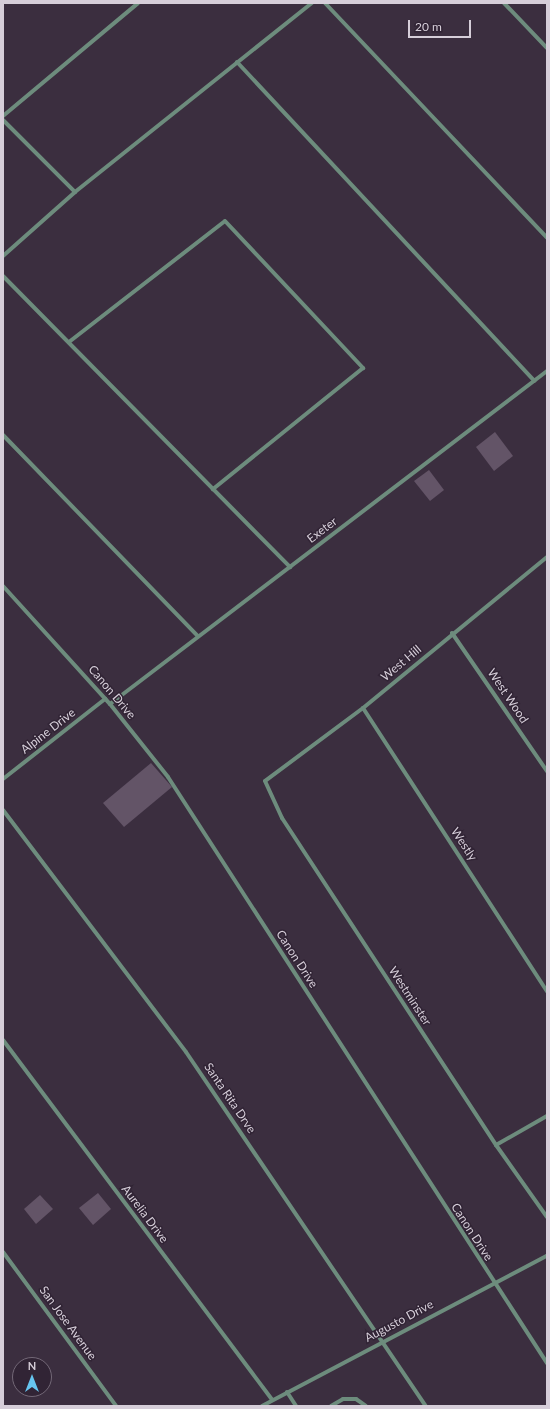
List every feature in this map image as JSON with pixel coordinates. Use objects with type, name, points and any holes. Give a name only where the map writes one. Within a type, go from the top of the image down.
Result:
[{"type":"street","points":[[3,116],[138,3]]},
{"type":"street","points":[[3,256],[75,192],[312,3]]},
{"type":"street","points":[[325,3],[547,238]]},
{"type":"street","points":[[504,3],[547,48]]},
{"type":"street","points":[[237,62],[534,380]]},
{"type":"street","points":[[3,120],[75,192]]},
{"type":"street","points":[[69,342],[225,220],[363,368],[213,489]]},
{"type":"street","points":[[3,276],[290,567]]},
{"type":"street","name":"Exeter","points":[[110,704],[547,371]]},
{"type":"street","points":[[3,435],[198,636]]},
{"type":"street","name":"West Hill","points":[[265,781],[363,708],[452,633],[547,557]]},
{"type":"street","name":"Canon Drive","points":[[3,586],[110,704],[168,778],[493,1283],[547,1363]]},
{"type":"street","name":"West Wood","points":[[452,633],[547,771]]},
{"type":"street","name":"Alpine Drive","points":[[3,779],[105,699]]},
{"type":"street","name":"Westly","points":[[363,708],[547,991]]},
{"type":"street","name":"Westminster","points":[[265,781],[282,818],[496,1145],[547,1218]]},
{"type":"street","name":"Santa Rita Drve","points":[[3,810],[186,1052],[426,1406]]},
{"type":"street","name":"Aurelia Drive","points":[[3,1040],[272,1400]]},
{"type":"street","points":[[496,1145],[547,1116]]},
{"type":"street","name":"San Jose Avenue","points":[[3,1252],[116,1406]]},
{"type":"street","name":"Augusto Drive","points":[[262,1406],[493,1283],[547,1256]]},
{"type":"street","points":[[286,1392],[296,1406]]},
{"type":"street","points":[[331,1406],[343,1399],[356,1399],[366,1406]]},
{"type":"building","points":[[495,432],[513,456],[494,471],[476,447]]},
{"type":"building","points":[[429,470],[444,490],[430,501],[414,481]]},
{"type":"building","points":[[151,763],[172,787],[124,827],[103,803]]},
{"type":"building","points":[[98,1193],[111,1209],[93,1225],[79,1208]]},
{"type":"building","points":[[40,1195],[53,1209],[36,1224],[24,1209]]}]
